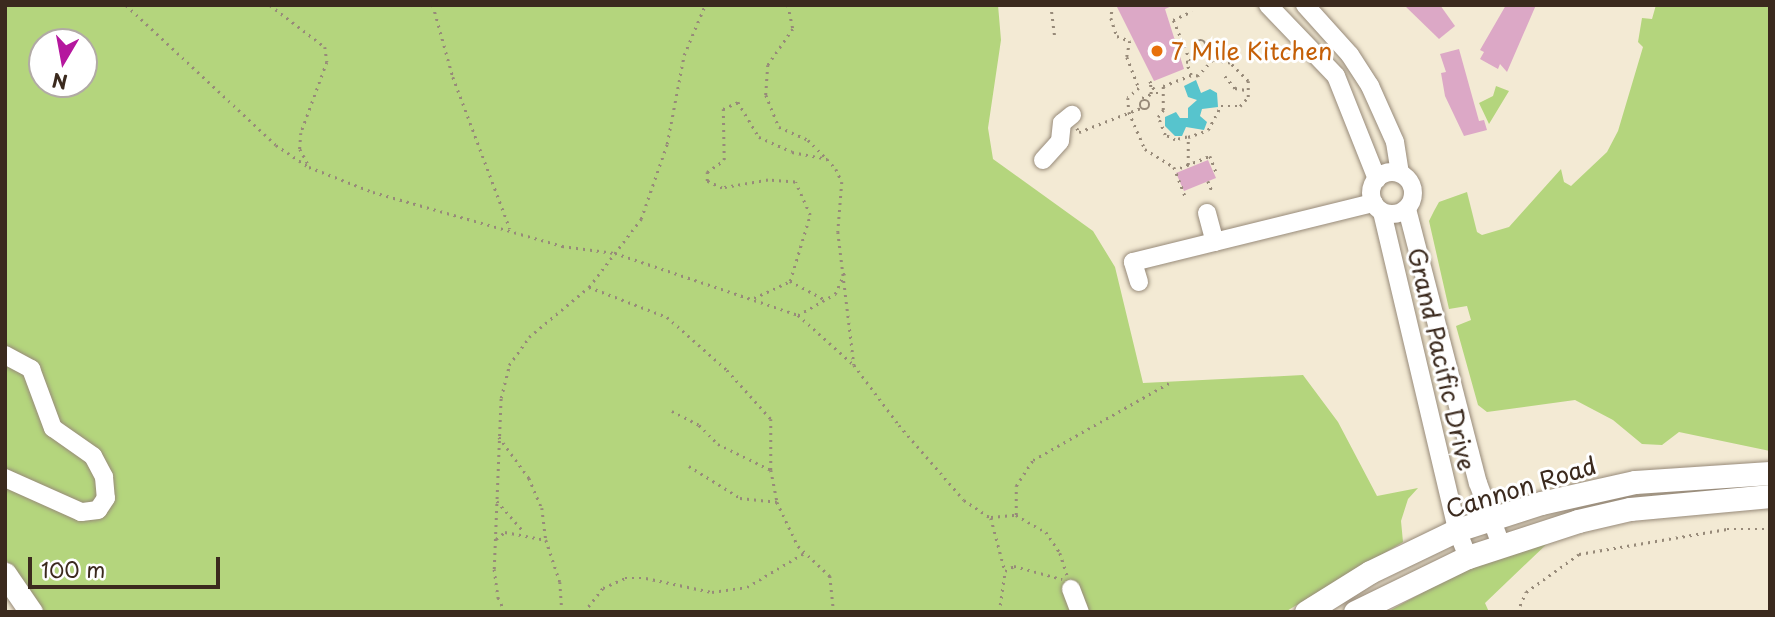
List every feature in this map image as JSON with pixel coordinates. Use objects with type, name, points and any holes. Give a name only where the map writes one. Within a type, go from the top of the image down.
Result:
[{"type":"main road","name":"Cannon Road","points":[[1306,612],[1370,572],[1457,530],[1491,519],[1635,482],[1770,473]]},
{"type":"main road","name":"Cannon Road","points":[[1355,612],[1468,557],[1501,545],[1630,509],[1770,496]]},
{"type":"main road","points":[[5,574],[31,612]]},
{"type":"street","points":[[1268,5],[1336,76],[1377,179]]},
{"type":"street","points":[[1139,282],[1133,262],[1378,207],[1395,214],[1407,209],[1413,190],[1400,173],[1395,142],[1368,82],[1305,5]]},
{"type":"street","points":[[1345,94],[1368,82]]},
{"type":"street","points":[[1043,160],[1060,141],[1062,123],[1074,120]]},
{"type":"street","points":[[1378,207],[1371,190],[1377,179],[1387,173],[1400,173]]},
{"type":"street","name":"Grand Pacific Drive","points":[[1378,207],[1411,329],[1457,530],[1468,557]]},
{"type":"street","name":"Grand Pacific Drive","points":[[1407,209],[1491,519],[1501,545]]},
{"type":"street","points":[[1207,213],[1215,242]]},
{"type":"street","points":[[1411,329],[1438,322]]},
{"type":"street","points":[[5,355],[31,369],[53,428],[93,456],[104,477],[106,498],[98,510],[81,512],[5,478]]},
{"type":"street","points":[[1071,589],[1080,612]]},
{"type":"path","points":[[126,5],[276,145],[309,167],[373,192],[562,246],[615,253],[798,315],[854,365],[899,425],[964,500],[991,517],[1017,515],[1046,532],[1060,553],[1071,589]]},
{"type":"path","points":[[270,5],[325,47],[327,62],[302,133],[300,149],[309,167]]},
{"type":"path","points":[[433,5],[453,77],[510,229]]},
{"type":"path","points":[[505,612],[498,599],[496,539],[501,398],[517,352],[589,287],[641,219],[652,195],[684,55],[705,5]]},
{"type":"path","points":[[788,5],[793,29],[768,65],[766,95],[779,127],[808,140],[827,159],[842,182],[838,232],[845,269],[854,365]]},
{"type":"path","points":[[1051,5],[1055,36]]},
{"type":"path","points":[[1113,5],[1111,18],[1117,36],[1130,41],[1126,57],[1143,99],[1150,106]]},
{"type":"path","points":[[1191,75],[1186,51],[1173,20],[1192,11]]},
{"type":"path","points":[[1186,51],[1196,47]]},
{"type":"path","points":[[1213,60],[1230,63],[1248,81],[1245,103],[1234,108],[1221,106],[1208,130],[1175,140],[1166,135],[1157,117],[1162,113],[1160,105],[1163,86],[1191,75],[1198,76],[1213,60]]},
{"type":"path","points":[[1225,76],[1238,90],[1246,90]]},
{"type":"path","points":[[1143,99],[1152,94],[1150,81],[1156,93],[1162,93]]},
{"type":"path","points":[[1138,88],[1128,98],[1129,112],[1145,149],[1174,167],[1186,198]]},
{"type":"path","points":[[1142,108],[1143,99]]},
{"type":"path","points":[[752,298],[790,281],[810,215],[806,199],[795,182],[768,180],[722,188],[707,181],[708,172],[724,160],[723,109],[738,102],[759,137],[792,152],[827,159]]},
{"type":"path","points":[[1074,120],[1079,132],[1129,112],[1160,105]]},
{"type":"path","points":[[1188,137],[1188,165]]},
{"type":"path","points":[[1180,168],[1210,156],[1217,174]]},
{"type":"path","points":[[1208,181],[1212,191]]},
{"type":"path","points":[[798,315],[825,299],[841,284],[845,269]]},
{"type":"path","points":[[790,281],[825,299]]},
{"type":"path","points":[[589,287],[667,317],[727,370],[771,419],[771,470],[777,502],[804,553],[830,576],[834,612]]},
{"type":"path","points":[[1017,515],[1016,486],[1033,460],[1169,383]]},
{"type":"path","points":[[672,411],[699,425],[718,444],[771,470]]},
{"type":"path","points":[[499,437],[529,478],[542,508],[545,540],[560,582],[562,612]]},
{"type":"path","points":[[689,466],[740,498],[777,502]]},
{"type":"path","points":[[497,501],[525,533]]},
{"type":"path","points":[[991,517],[1005,571],[999,612]]},
{"type":"path","points":[[1517,612],[1526,592],[1579,554],[1727,529],[1770,529]]},
{"type":"path","points":[[496,539],[505,532],[525,533],[545,540]]},
{"type":"path","points":[[584,612],[603,588],[625,578],[646,578],[712,592],[747,587],[804,553]]},
{"type":"path","points":[[1005,571],[1014,566],[1060,576],[1071,589]]},
{"type":"green space","points":[[5,5],[998,5],[1001,40],[988,128],[993,159],[1093,231],[1115,267],[1143,383],[1303,375],[1338,422],[1377,496],[1418,488],[1408,499],[1401,521],[1403,542],[1285,612],[42,612],[5,558]]},
{"type":"green space","points":[[1656,5],[1770,5],[1770,451],[1679,432],[1662,445],[1642,444],[1613,420],[1575,400],[1487,412],[1478,405],[1456,326],[1471,320],[1467,306],[1449,309],[1429,221],[1439,202],[1467,192],[1477,232],[1482,235],[1509,227],[1561,169],[1564,182],[1571,186],[1607,152],[1618,131],[1643,47],[1638,42],[1642,18],[1652,19]]},
{"type":"green space","points":[[1496,86],[1509,91],[1489,124],[1479,103],[1493,96]]},
{"type":"green space","points":[[1552,539],[1485,603],[1489,612],[1387,612],[1457,574]]},
{"type":"water","points":[[1196,80],[1201,93],[1210,89],[1217,93],[1218,107],[1202,109],[1200,116],[1207,122],[1204,130],[1186,127],[1182,136],[1175,136],[1165,126],[1165,117],[1176,112],[1180,118],[1188,118],[1188,108],[1197,100],[1188,97],[1184,86]]},
{"type":"building","name":"7 Mile Kitchen","points":[[1116,5],[1174,5],[1165,9],[1184,69],[1154,81]]},
{"type":"building","points":[[1404,5],[1440,5],[1455,26],[1439,39]]},
{"type":"building","points":[[1506,5],[1536,5],[1507,72],[1500,64],[1498,69],[1480,59],[1484,52],[1480,50]]},
{"type":"building","points":[[1459,49],[1479,121],[1484,120],[1487,130],[1464,136],[1445,96],[1441,73],[1446,72],[1440,54]]},
{"type":"building","points":[[1208,160],[1216,178],[1184,191],[1176,173]]},
{"type":"place","name":"7 Mile Kitchen","points":[[1157,51]]}]
